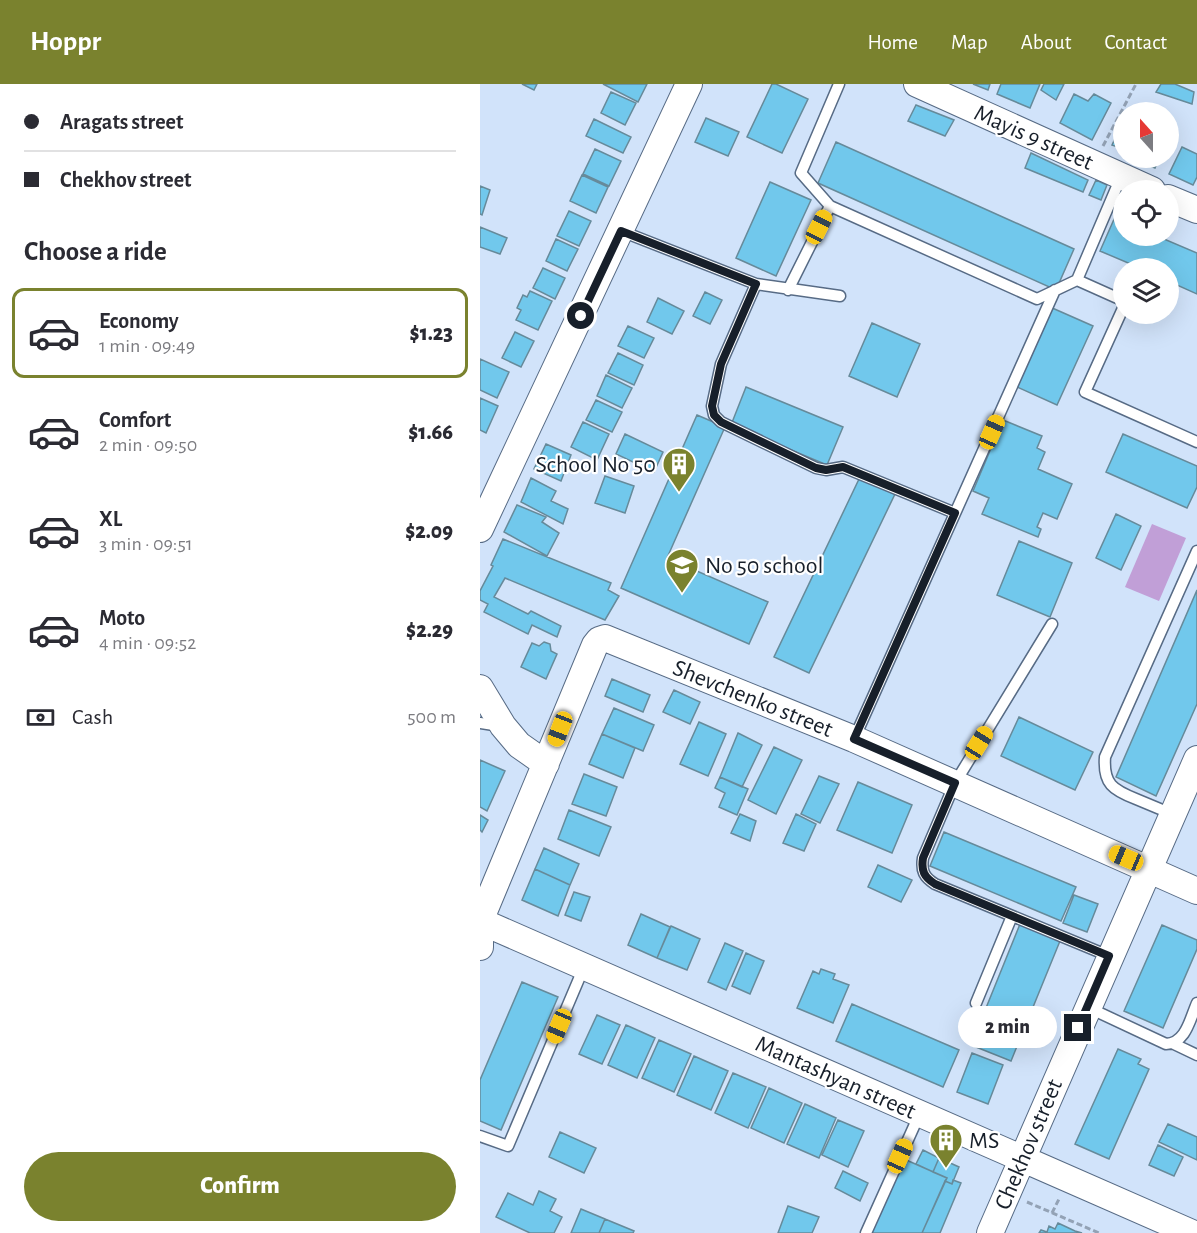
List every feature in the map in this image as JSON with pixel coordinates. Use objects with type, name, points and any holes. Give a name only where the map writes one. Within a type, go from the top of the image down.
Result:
[{"type":"street","points":[[480,529],[689,84]]},
{"type":"street","name":"Mayis 9 street","points":[[916,84],[1130,180]]},
{"type":"street","points":[[1179,203],[1197,210]]},
{"type":"street","name":"Shevchenko street","points":[[546,764],[594,645],[598,640],[605,638],[854,739],[1197,891]]},
{"type":"street","points":[[480,688],[491,725],[546,764],[480,922],[480,947]]},
{"type":"street","name":"Chekhov street","points":[[990,1233],[1109,956],[1197,759]]},
{"type":"street","name":"Mantashyan street","points":[[480,922],[1192,1233]]},
{"type":"lane","points":[[838,84],[801,173],[830,206],[1037,299],[1077,280],[1121,176]]},
{"type":"lane","points":[[788,290],[830,206]]},
{"type":"lane","points":[[621,231],[756,284],[840,296]]},
{"type":"lane","points":[[1077,280],[1113,296]]},
{"type":"lane","points":[[756,284],[721,364],[712,406],[714,415],[721,422],[816,468],[826,470],[843,467],[955,513]]},
{"type":"lane","points":[[854,739],[1055,290]]},
{"type":"lane","points":[[1116,324],[1084,392],[1197,442]]},
{"type":"lane","points":[[1172,814],[1116,791],[1108,782],[1104,770],[1105,757],[1197,551]]},
{"type":"lane","points":[[1052,624],[955,783],[923,858],[921,868],[925,878],[935,884],[1109,956]]},
{"type":"lane","points":[[976,1003],[1012,916]]},
{"type":"lane","points":[[480,1137],[508,1146],[584,967]]},
{"type":"lane","points":[[1174,1044],[1182,1039],[1197,1004]]},
{"type":"lane","points":[[1087,1007],[1166,1044],[1174,1044],[1197,1055]]},
{"type":"lane","points":[[866,1233],[920,1113]]},
{"type":"path","points":[[1094,164],[1136,84]]},
{"type":"path","points":[[1052,1213],[1059,1199]]},
{"type":"path","points":[[1027,1202],[1099,1233]]},
{"type":"shaded area","points":[[1152,524],[1186,538],[1159,601],[1125,587]]},
{"type":"building","points":[[522,84],[537,84],[534,90]]},
{"type":"building","points":[[603,84],[647,84],[638,102]]},
{"type":"building","points":[[772,84],[808,99],[782,153],[747,137]]},
{"type":"building","points":[[973,84],[990,84],[988,90]]},
{"type":"building","points":[[1001,84],[1040,84],[1030,108],[997,94]]},
{"type":"building","points":[[1044,84],[1064,84],[1056,100],[1041,90]]},
{"type":"building","points":[[1161,84],[1175,84],[1194,92],[1192,104],[1156,92]]},
{"type":"building","points":[[611,92],[636,103],[625,125],[601,113]]},
{"type":"building","points":[[1074,94],[1088,101],[1094,94],[1111,103],[1092,140],[1060,123]]},
{"type":"building","points":[[916,105],[954,120],[945,136],[908,121]]},
{"type":"building","points":[[706,118],[739,132],[728,156],[695,142]]},
{"type":"building","points":[[594,119],[631,137],[623,153],[586,136]]},
{"type":"building","points":[[836,142],[1074,249],[1056,290],[818,183]]},
{"type":"building","points":[[1182,147],[1197,154],[1197,177],[1193,185],[1169,174],[1172,168],[1179,168],[1179,153]]},
{"type":"building","points":[[595,149],[621,161],[609,186],[583,174]]},
{"type":"building","points":[[1031,153],[1088,180],[1083,192],[1025,168]]},
{"type":"building","points":[[582,175],[608,187],[596,213],[570,201]]},
{"type":"building","points":[[1096,180],[1107,185],[1101,200],[1089,195]]},
{"type":"building","points":[[770,182],[811,200],[776,276],[736,258]]},
{"type":"building","points":[[480,186],[490,190],[482,215],[480,214]]},
{"type":"building","points":[[569,211],[591,221],[579,246],[557,236]]},
{"type":"building","points":[[1113,222],[1113,246],[1179,245],[1197,253],[1197,294],[1179,286],[1179,258],[1116,258],[1100,251]]},
{"type":"building","points":[[480,227],[507,238],[500,254],[480,247]]},
{"type":"building","points":[[556,239],[578,249],[567,271],[546,261]]},
{"type":"building","points":[[543,268],[565,278],[555,299],[533,288]]},
{"type":"building","points":[[530,291],[552,301],[538,330],[516,320],[521,310],[517,308],[523,295],[527,297]]},
{"type":"building","points":[[705,292],[722,300],[710,324],[693,316]]},
{"type":"building","points":[[658,298],[684,311],[672,334],[647,322]]},
{"type":"building","points":[[1050,307],[1093,326],[1057,405],[1015,386]]},
{"type":"building","points":[[872,323],[920,344],[897,397],[849,376]]},
{"type":"building","points":[[628,326],[654,338],[644,358],[618,346]]},
{"type":"building","points":[[515,332],[534,341],[521,367],[502,358]]},
{"type":"building","points":[[618,353],[643,365],[634,385],[608,373]]},
{"type":"building","points":[[480,359],[509,372],[497,398],[480,390]]},
{"type":"building","points":[[606,375],[632,388],[622,408],[597,396]]},
{"type":"building","points":[[746,387],[843,427],[827,465],[731,425]]},
{"type":"building","points":[[480,398],[498,406],[486,433],[480,430]]},
{"type":"building","points":[[596,400],[622,412],[612,432],[586,420]]},
{"type":"building","name":"School No 50","points":[[697,415],[725,427],[667,558],[768,602],[749,644],[621,588]]},
{"type":"building","points":[[1003,420],[1042,436],[1037,448],[1045,452],[1038,469],[1072,484],[1057,519],[1043,513],[1037,527],[1041,529],[1038,537],[982,514],[989,498],[973,491]]},
{"type":"building","points":[[583,422],[609,434],[597,460],[571,447]]},
{"type":"building","points":[[625,434],[663,452],[654,472],[616,454]]},
{"type":"building","points":[[1123,434],[1197,466],[1197,487],[1187,508],[1106,472]]},
{"type":"building","points":[[546,444],[571,455],[561,481],[534,469]]},
{"type":"building","points":[[605,476],[634,486],[625,513],[595,503]]},
{"type":"building","points":[[860,477],[895,494],[809,673],[774,657]]},
{"type":"building","points":[[531,478],[556,491],[551,501],[568,509],[563,524],[521,502]]},
{"type":"building","points":[[517,505],[546,517],[542,522],[559,533],[547,556],[504,532]]},
{"type":"building","points":[[1116,514],[1141,526],[1121,570],[1096,558]]},
{"type":"building","points":[[503,539],[611,583],[608,590],[619,596],[605,620],[505,578],[494,597],[528,614],[531,611],[561,626],[557,637],[532,625],[528,634],[484,612],[488,604],[480,600],[480,591]]},
{"type":"building","points":[[1019,541],[1072,563],[1050,617],[997,595]]},
{"type":"building","points":[[1197,590],[1197,704],[1156,796],[1116,777]]},
{"type":"building","points":[[544,642],[550,644],[551,651],[557,654],[546,679],[521,667],[532,643],[539,646]]},
{"type":"building","points":[[612,679],[650,695],[643,712],[605,696]]},
{"type":"building","points":[[674,690],[700,702],[690,724],[663,712]]},
{"type":"building","points":[[614,708],[654,725],[643,751],[602,734]]},
{"type":"building","points":[[1019,717],[1093,752],[1075,790],[1001,756]]},
{"type":"building","points":[[699,722],[726,734],[708,776],[680,764]]},
{"type":"building","points":[[738,733],[762,745],[742,787],[720,777]]},
{"type":"building","points":[[602,734],[635,748],[623,778],[589,764]]},
{"type":"building","points":[[774,747],[802,760],[776,814],[748,800]]},
{"type":"building","points":[[480,760],[505,771],[487,811],[480,807]]},
{"type":"building","points":[[584,774],[617,787],[606,816],[572,804]]},
{"type":"building","points":[[819,776],[839,784],[820,823],[801,814]]},
{"type":"building","points":[[720,777],[748,789],[737,815],[719,807],[725,793],[715,788]]},
{"type":"building","points":[[858,782],[912,805],[892,853],[837,830]]},
{"type":"building","points":[[569,810],[611,827],[599,856],[558,839]]},
{"type":"building","points":[[740,814],[756,821],[750,841],[731,833]]},
{"type":"building","points":[[796,814],[816,824],[804,851],[783,843]]},
{"type":"building","points":[[480,815],[488,820],[482,832],[480,830]]},
{"type":"building","points":[[944,832],[1076,887],[1061,921],[930,866]]},
{"type":"building","points":[[544,848],[579,864],[570,885],[535,869]]},
{"type":"building","points":[[878,865],[912,880],[901,902],[868,887]]},
{"type":"building","points":[[535,869],[570,885],[558,916],[522,900]]},
{"type":"building","points":[[574,892],[590,897],[581,921],[565,915]]},
{"type":"building","points":[[1074,895],[1098,904],[1087,932],[1063,923]]},
{"type":"building","points":[[641,914],[670,927],[657,958],[628,945]]},
{"type":"building","points":[[1020,924],[1060,941],[1011,1061],[971,1045]]},
{"type":"building","points":[[1162,925],[1197,940],[1197,949],[1163,1028],[1124,1011]]},
{"type":"building","points":[[671,926],[700,939],[687,970],[657,958]]},
{"type":"building","points":[[725,943],[743,951],[726,990],[708,982]]},
{"type":"building","points":[[746,953],[764,961],[750,994],[732,986]]},
{"type":"building","points":[[821,969],[835,974],[833,979],[849,985],[833,1023],[797,1008],[813,971],[819,974]]},
{"type":"building","points":[[522,982],[558,997],[501,1130],[480,1121],[480,1080]]},
{"type":"building","points":[[852,1004],[959,1050],[943,1087],[836,1041]]},
{"type":"building","points":[[597,1015],[620,1025],[602,1064],[579,1054]]},
{"type":"building","points":[[626,1025],[655,1038],[637,1078],[608,1065]]},
{"type":"building","points":[[659,1040],[691,1054],[674,1092],[642,1078]]},
{"type":"building","points":[[1118,1049],[1141,1059],[1138,1064],[1149,1069],[1109,1159],[1075,1144]]},
{"type":"building","points":[[972,1053],[1003,1065],[988,1104],[957,1092]]},
{"type":"building","points":[[694,1056],[728,1071],[711,1110],[677,1095]]},
{"type":"building","points":[[733,1073],[766,1087],[748,1128],[715,1113]]},
{"type":"building","points":[[769,1088],[802,1103],[784,1143],[751,1128]]},
{"type":"building","points":[[805,1104],[836,1118],[819,1158],[787,1144]]},
{"type":"building","points":[[838,1120],[864,1131],[848,1167],[822,1155]]},
{"type":"building","points":[[1168,1124],[1197,1137],[1197,1160],[1159,1142]]},
{"type":"building","points":[[560,1132],[596,1148],[584,1173],[549,1157]]},
{"type":"building","points":[[1158,1145],[1183,1157],[1174,1176],[1149,1165]]},
{"type":"building","points":[[923,1150],[939,1158],[933,1172],[916,1164]]},
{"type":"building","name":"MS","points":[[939,1158],[959,1167],[952,1184],[945,1181],[947,1178],[933,1172]]},
{"type":"building","points":[[904,1159],[947,1178],[922,1233],[871,1233]]},
{"type":"building","points":[[843,1171],[868,1183],[860,1201],[835,1188]]},
{"type":"building","points":[[953,1180],[961,1183],[940,1233],[922,1233],[945,1181],[952,1184]]},
{"type":"building","points":[[539,1191],[556,1199],[550,1211],[562,1217],[554,1233],[530,1233],[496,1217],[508,1193],[533,1205]]},
{"type":"building","points":[[788,1206],[819,1217],[812,1233],[778,1233]]},
{"type":"building","points":[[581,1209],[605,1219],[599,1233],[571,1233]]},
{"type":"building","points":[[605,1219],[634,1231],[633,1233],[599,1233]]},
{"type":"building","points":[[1058,1223],[1082,1233],[1039,1233],[1041,1230],[1047,1232],[1049,1226],[1055,1229]]},
{"type":"place","name":"School No 50","points":[[679,493]]},
{"type":"place","name":"No 50 school","points":[[682,594]]},
{"type":"place","name":"MS","points":[[946,1169]]},
{"type":"route","points":[[581,316],[621,231],[756,284],[721,364],[712,406],[714,415],[721,422],[816,468],[826,470],[843,467],[955,513],[854,739],[955,783],[923,858],[921,868],[925,878],[1109,956],[1078,1028]]}]
